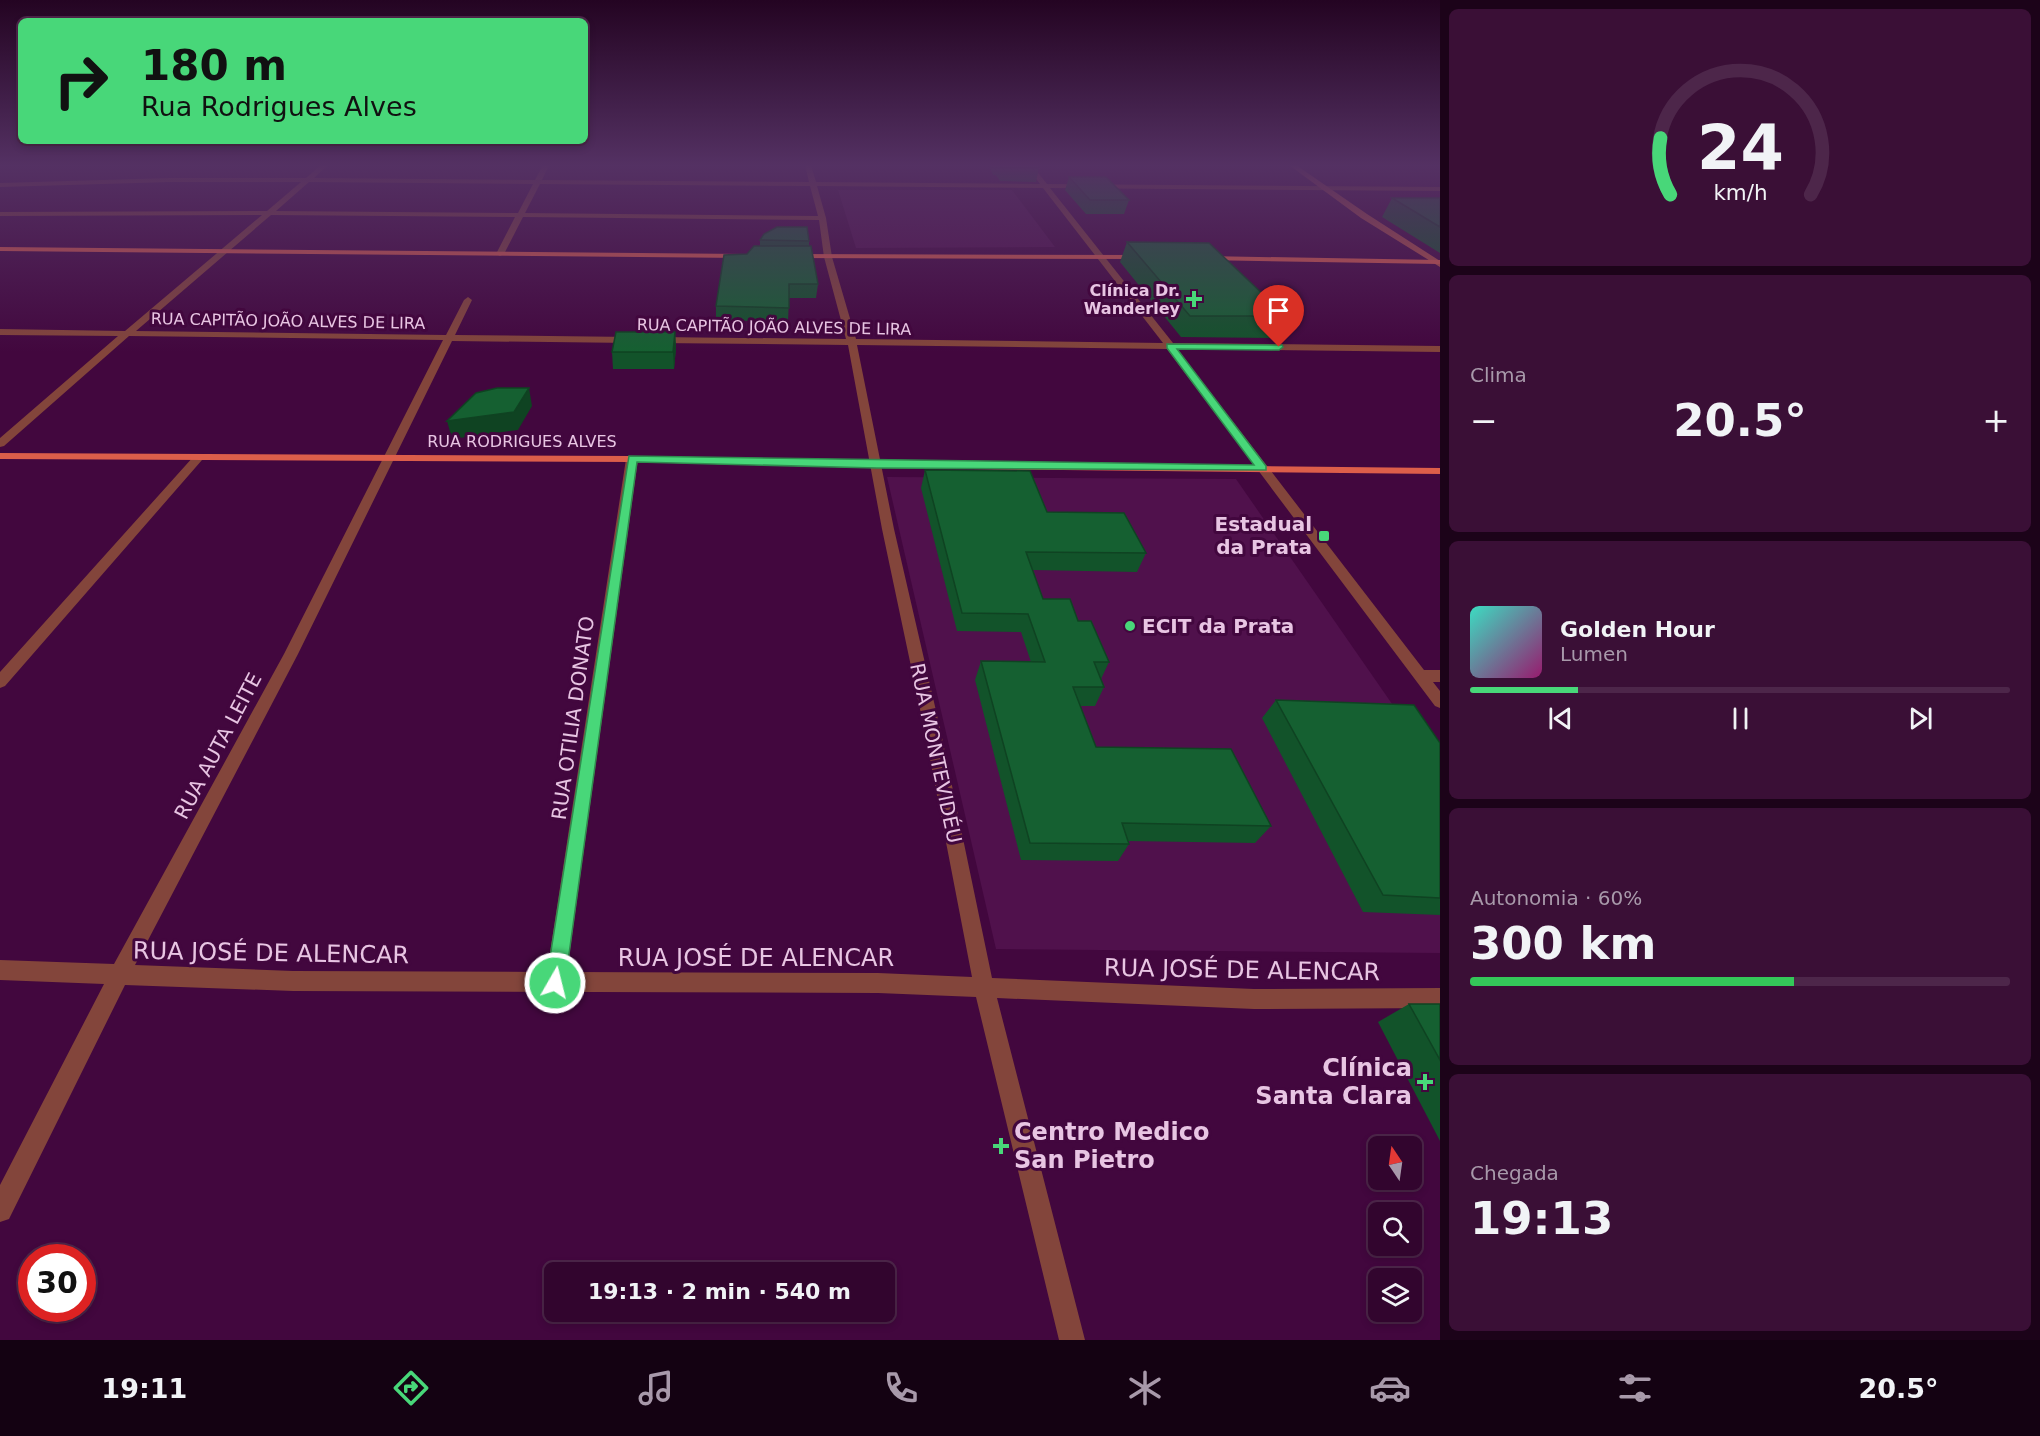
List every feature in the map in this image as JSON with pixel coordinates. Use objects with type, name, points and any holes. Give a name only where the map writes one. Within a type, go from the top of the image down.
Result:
[{"type":"main road","points":[[0,249],[758,256]]},
{"type":"main road","points":[[782,256],[1146,257]]},
{"type":"main road","points":[[1192,258],[1439,263]]},
{"type":"main road","name":"RUA RODRIGUES ALVES","points":[[0,456],[632,459],[877,465],[1440,471]]},
{"type":"street","points":[[0,444],[124,333],[253,228]]},
{"type":"street","points":[[500,254],[512,228]]},
{"type":"street","name":"RUA MONTEVIDÉU","points":[[824,228],[828,256],[852,343],[888,529],[932,728],[984,988],[1071,1340]]},
{"type":"street","points":[[1076,228],[1170,346],[1440,702]]},
{"type":"street","points":[[1382,228],[1439,263]]},
{"type":"street","name":"RUA AUTA LEITE","points":[[0,1210],[119,975],[291,654],[468,300]]},
{"type":"street","name":"RUA CAPITÃO JOÃO ALVES DE LIRA","points":[[0,332],[1440,349]]},
{"type":"street","points":[[0,682],[198,458]]},
{"type":"street","name":"RUA OTILIA DONATO","points":[[555,983],[632,459]]},
{"type":"street","points":[[1421,676],[1440,676]]},
{"type":"street","name":"RUA JOSÉ DE ALENCAR","points":[[0,970],[293,981],[878,983],[1254,999],[1440,998]]},
{"type":"shaded area","points":[[850,228],[1040,228],[1055,247],[856,248]]},
{"type":"shaded area","name":"ECIT da Prata","points":[[887,477],[1236,479],[1440,773],[1440,953],[996,949]]},
{"type":"building","points":[[776,228],[807,228],[809,241],[760,240],[764,234]]},
{"type":"building","points":[[1127,242],[1209,243],[1286,316],[1190,316]]},
{"type":"building","points":[[754,246],[811,246],[818,284],[789,284],[789,308],[716,306],[724,255],[747,254]]},
{"type":"building","points":[[616,332],[675,332],[673,352],[612,352]]},
{"type":"building","points":[[497,388],[529,388],[514,412],[447,421],[476,393]]},
{"type":"building","points":[[925,470],[1030,471],[1047,512],[1124,513],[1146,553],[1026,552],[1043,599],[1070,599],[1078,621],[1091,621],[1109,662],[1094,662],[1104,687],[1073,687],[1096,747],[1231,749],[1271,826],[1122,823],[1129,844],[1030,843],[981,661],[1045,662],[1028,614],[962,613]]},
{"type":"building","points":[[1276,700],[1414,705],[1440,743],[1440,898],[1383,895]]},
{"type":"building","points":[[1409,1004],[1440,1004],[1440,1060]]},
{"type":"place","name":"Clínica Dr. Wanderley","points":[[1194,299]]},
{"type":"place","name":"Estadual da Prata","points":[[1324,536]]},
{"type":"place","name":"ECIT da Prata","points":[[1130,626]]},
{"type":"place","name":"Clínica Santa Clara","points":[[1425,1082]]},
{"type":"place","name":"Centro Medico San Pietro","points":[[1001,1146]]},
{"type":"route","points":[[555,983],[632,459],[877,465],[1262,468],[1170,346],[1279,347]]}]
